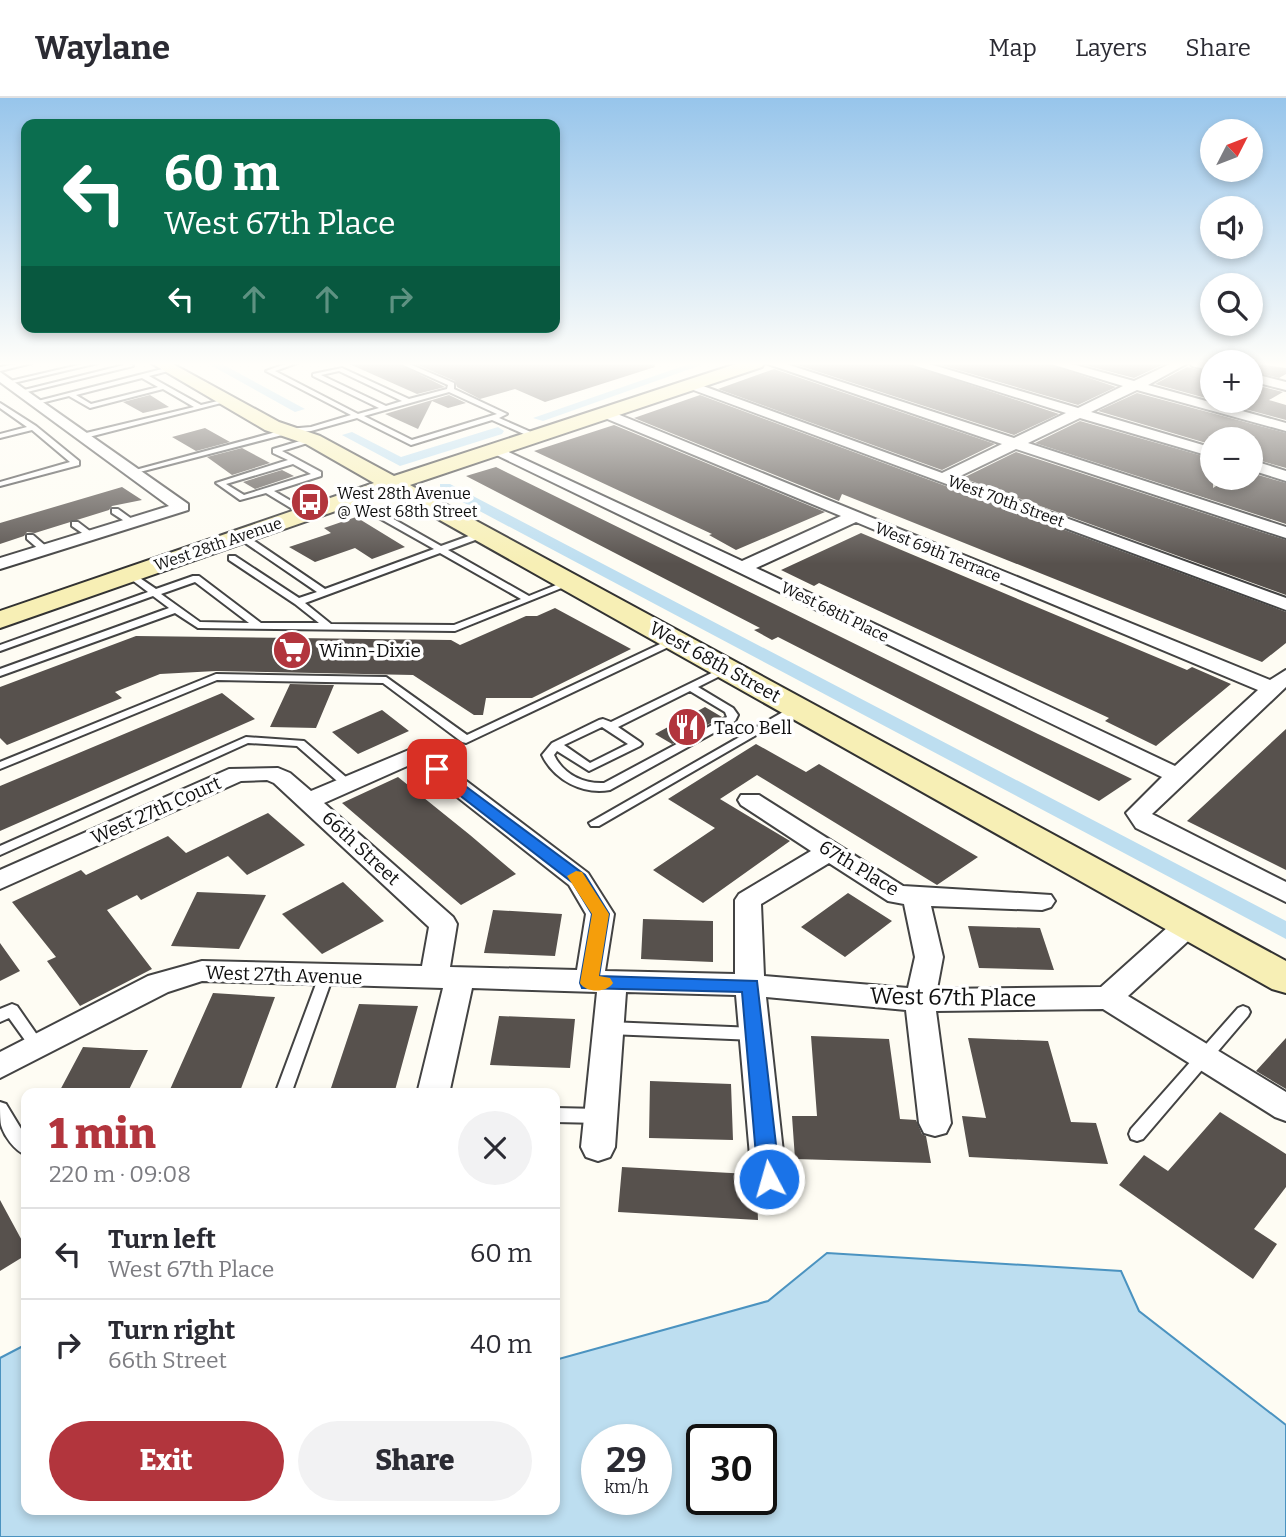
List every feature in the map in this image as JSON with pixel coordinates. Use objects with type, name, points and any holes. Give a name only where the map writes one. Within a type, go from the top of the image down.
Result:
[{"type":"main road","name":"West 68th Street","points":[[290,430],[313,440],[1286,979]]},
{"type":"main road","name":"West 28th Avenue","points":[[0,620],[131,575],[237,547],[307,513],[554,430]]},
{"type":"street","points":[[1,562],[182,507],[77,430]]},
{"type":"street","name":"West 69th Terrace","points":[[646,430],[855,517],[1279,682]]},
{"type":"street","name":"West 70th Street","points":[[810,430],[1286,604]]},
{"type":"street","points":[[973,430],[1286,533]]},
{"type":"street","points":[[944,478],[1044,430]]},
{"type":"street","points":[[1136,430],[1200,449]]},
{"type":"street","name":"West 68th Place","points":[[493,450],[1176,775]]},
{"type":"street","points":[[1263,469],[1286,476]]},
{"type":"street","points":[[743,568],[855,517]]},
{"type":"street","points":[[1279,682],[1138,813],[1145,822],[1286,893]]},
{"type":"street","name":"66th Street","points":[[447,978],[443,924],[309,801],[416,754],[579,879],[600,914],[601,983]]},
{"type":"street","name":"West 27th Court","points":[[0,880],[237,774],[270,773],[309,801]]},
{"type":"street","name":"67th Place","points":[[750,800],[897,895],[915,895],[929,957],[920,1000],[935,1123]]},
{"type":"street","points":[[769,1179],[750,985],[748,900],[829,851]]},
{"type":"street","points":[[915,895],[1042,901]]},
{"type":"street","points":[[1188,925],[1108,998],[1286,1108]]},
{"type":"street","name":"West 27th Avenue","points":[[0,1066],[178,976],[202,971],[601,983]]},
{"type":"street","points":[[434,1088],[447,978]]},
{"type":"street","points":[[598,1147],[608,1028],[601,983]]},
{"type":"street","name":"West 67th Place","points":[[601,983],[750,985],[920,1000],[1108,998]]},
{"type":"lane","points":[[0,436],[24,430]]},
{"type":"lane","points":[[0,484],[76,463],[36,430]]},
{"type":"lane","points":[[85,436],[108,430]]},
{"type":"lane","points":[[132,472],[289,430]]},
{"type":"lane","points":[[385,430],[411,443],[451,430]]},
{"type":"lane","points":[[522,430],[536,436]]},
{"type":"lane","points":[[294,461],[220,484],[243,498],[318,474],[276,451],[313,440]]},
{"type":"lane","points":[[267,490],[307,513]]},
{"type":"lane","points":[[350,498],[528,599]]},
{"type":"lane","points":[[116,511],[132,522]]},
{"type":"lane","points":[[75,524],[91,536]]},
{"type":"lane","points":[[298,602],[483,534]]},
{"type":"lane","points":[[30,537],[46,550]]},
{"type":"lane","points":[[237,547],[325,593]]},
{"type":"lane","points":[[237,547],[329,627]]},
{"type":"lane","points":[[131,575],[198,625],[455,628],[569,583]]},
{"type":"lane","points":[[0,648],[196,578],[259,626]]},
{"type":"lane","points":[[0,673],[176,609]]},
{"type":"lane","points":[[0,766],[216,677],[386,680],[466,740],[675,640]]},
{"type":"lane","points":[[610,727],[726,669]]},
{"type":"lane","points":[[556,745],[589,768],[636,744],[603,722],[556,745],[548,755],[550,762],[587,788],[606,787],[731,719],[733,715],[729,710],[690,687]]},
{"type":"lane","points":[[595,823],[797,707]]},
{"type":"lane","points":[[0,851],[246,740],[300,743],[348,784]]},
{"type":"lane","points":[[285,1088],[326,976]]},
{"type":"lane","points":[[0,1016],[12,1010],[37,1046]]},
{"type":"lane","points":[[1137,1134],[1244,1012]]},
{"type":"lane","points":[[608,1028],[755,1034]]},
{"type":"lane","points":[[0,1110],[21,1142]]},
{"type":"lane","points":[[560,1115],[601,1116]]},
{"type":"water","points":[[827,1253],[1121,1271],[1139,1311],[1286,1425],[1286,1537],[0,1537],[0,1358],[21,1347],[21,1515],[560,1515],[560,1359],[768,1301]]},
{"type":"building","points":[[197,430],[209,430],[230,442],[196,451],[172,437]]},
{"type":"building","points":[[598,430],[626,430],[825,512],[736,550],[709,535],[712,534],[534,451]]},
{"type":"building","points":[[664,430],[795,430],[1286,612],[1286,643],[1262,662],[842,494],[839,501]]},
{"type":"building","points":[[832,430],[954,430],[995,444],[942,470]]},
{"type":"building","points":[[999,430],[1024,430],[1014,435]]},
{"type":"building","points":[[1061,430],[1112,430],[1200,455],[1200,490],[1263,490],[1263,476],[1286,483],[1286,524],[1035,443]]},
{"type":"building","points":[[1163,430],[1200,430],[1200,441]]},
{"type":"building","points":[[1263,430],[1286,433],[1286,468],[1263,461]]},
{"type":"building","points":[[242,448],[270,463],[232,475],[207,457]]},
{"type":"building","points":[[1016,452],[1286,540],[1286,595],[963,478]]},
{"type":"building","points":[[496,467],[1132,779],[1099,801],[778,637],[772,640],[754,630],[760,628],[466,476]]},
{"type":"building","points":[[282,470],[294,476],[255,489],[243,482]]},
{"type":"building","points":[[122,487],[142,500],[112,506],[109,510],[35,533],[27,532],[24,536],[0,544],[0,523]]},
{"type":"building","points":[[356,517],[405,547],[372,559],[355,548],[315,562],[289,547],[331,533],[324,528]]},
{"type":"building","points":[[861,533],[1187,670],[1192,667],[1231,684],[1156,746],[1105,721],[1109,718],[819,583],[814,586],[781,570]]},
{"type":"building","points":[[555,608],[631,649],[532,698],[486,698],[483,715],[474,715],[413,675],[216,671],[160,674],[115,692],[122,698],[7,745],[0,738],[0,687],[136,636],[451,640],[460,645],[526,616],[537,616]]},
{"type":"building","points":[[290,684],[334,685],[316,728],[270,727]]},
{"type":"building","points":[[222,693],[255,719],[0,831],[0,786]]},
{"type":"building","name":"Taco Bell","points":[[705,707],[722,717],[672,744],[655,734]]},
{"type":"building","points":[[382,710],[409,731],[358,754],[332,732]]},
{"type":"building","points":[[1286,729],[1286,870],[1187,821]]},
{"type":"building","points":[[756,744],[806,772],[819,764],[978,857],[937,885],[757,775],[720,799],[790,841],[703,903],[653,870],[715,828],[668,799]]},
{"type":"building","points":[[398,777],[516,874],[461,905],[342,803]]},
{"type":"building","points":[[268,813],[305,845],[247,875],[228,856],[141,900],[137,895],[107,910],[152,969],[80,1006],[47,961],[56,957],[12,902],[81,870],[86,875],[168,836],[186,853]]},
{"type":"building","points":[[343,882],[384,921],[322,954],[282,914]]},
{"type":"building","points":[[197,892],[266,895],[239,949],[171,946]]},
{"type":"building","points":[[848,893],[892,921],[845,957],[801,927]]},
{"type":"building","points":[[493,910],[562,914],[555,956],[484,953]]},
{"type":"building","points":[[643,919],[713,921],[713,962],[641,959]]},
{"type":"building","points":[[968,926],[1040,928],[1054,970],[979,968]]},
{"type":"building","points":[[0,943],[20,971],[0,981]]},
{"type":"building","points":[[213,993],[275,997],[241,1088],[171,1088]]},
{"type":"building","points":[[359,1004],[418,1006],[396,1088],[331,1088]]},
{"type":"building","points":[[499,1016],[575,1019],[570,1068],[490,1065]]},
{"type":"building","points":[[811,1036],[889,1039],[900,1119],[916,1120],[922,1134],[926,1136],[931,1163],[795,1159],[792,1116],[817,1116]]},
{"type":"building","points":[[968,1038],[1048,1041],[1071,1122],[1096,1123],[1108,1164],[969,1157],[962,1116],[986,1118]]},
{"type":"building","points":[[1286,1038],[1286,1089],[1256,1071]]},
{"type":"building","points":[[83,1047],[148,1050],[130,1088],[61,1088]]},
{"type":"building","points":[[650,1081],[731,1084],[733,1140],[649,1138]]},
{"type":"building","points":[[1220,1112],[1286,1154],[1286,1187],[1254,1229],[1277,1244],[1253,1279],[1119,1185],[1144,1155],[1168,1171]]},
{"type":"building","points":[[622,1167],[749,1174],[757,1192],[758,1220],[618,1212]]},
{"type":"building","points":[[0,1200],[21,1239],[21,1258],[0,1271]]},
{"type":"waterway","points":[[348,435],[400,462],[498,431]]},
{"type":"waterway","points":[[445,487],[1286,931]]},
{"type":"slow traffic","points":[[576,876],[600,914],[589,983],[603,983]]},
{"type":"place","name":"West 28th Avenue @ West 68th Street","points":[[310,502]]},
{"type":"place","name":"Winn-Dixie","points":[[292,650]]},
{"type":"place","name":"Taco Bell","points":[[687,727]]},
{"type":"route","points":[[437,769],[579,879],[600,914],[589,983],[750,985],[769,1179]]}]
